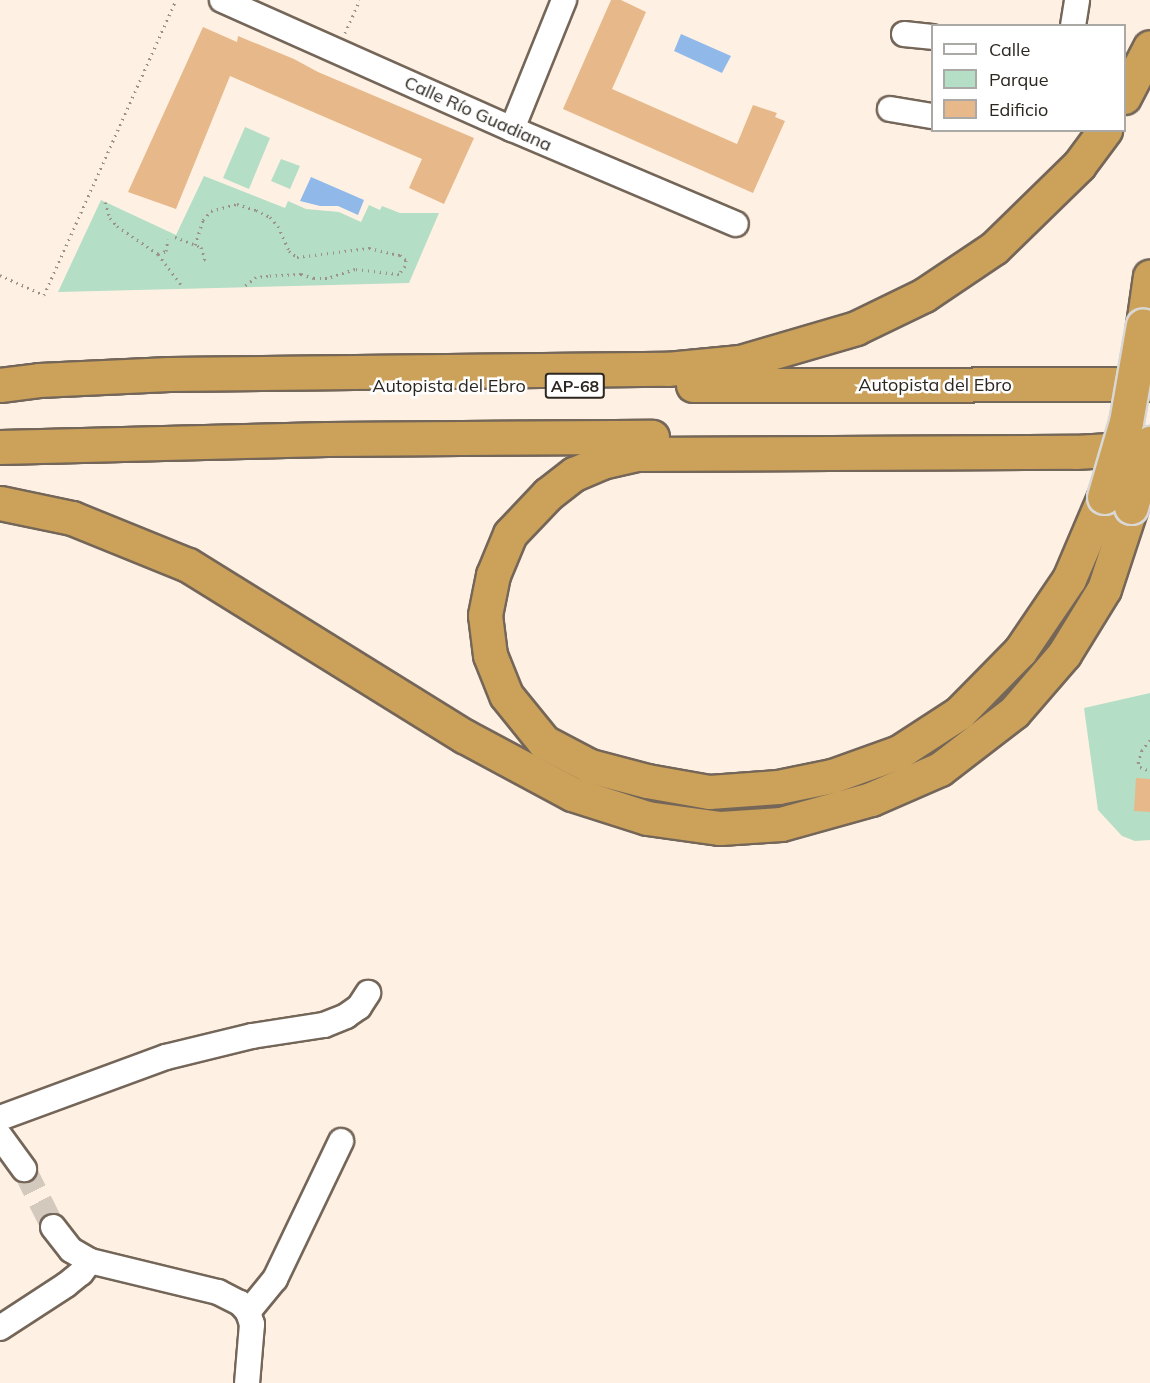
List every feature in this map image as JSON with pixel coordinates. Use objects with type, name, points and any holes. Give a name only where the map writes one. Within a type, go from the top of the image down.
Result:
[{"type":"highway","points":[[1126,95],[1150,47]]},
{"type":"highway","points":[[0,384],[158,374],[667,369],[740,362],[856,328],[924,295],[994,248],[1080,165],[1104,132]]},
{"type":"highway","points":[[0,503],[72,518],[188,565],[464,735],[572,794],[647,818],[720,828],[781,824],[871,799],[940,769],[1014,711],[1064,654],[1104,589],[1118,502],[1126,422],[1150,276]]},
{"type":"highway","name":"Autopista del Ebro","points":[[0,396],[392,387],[1150,384]]},
{"type":"highway","points":[[0,447],[327,439],[1150,436]]},
{"type":"highway","points":[[1150,442],[1118,502],[1020,651],[959,713],[899,752],[832,776],[778,786],[710,792],[647,781],[590,766],[544,742],[506,694],[490,655],[485,615],[493,575],[510,534],[548,494],[574,474],[602,462],[646,454],[1075,453],[1150,448]]},
{"type":"street","name":"Calle Río Guadiana","points":[[222,0],[512,129],[735,224]]},
{"type":"street","points":[[512,129],[564,0]]},
{"type":"street","points":[[1073,24],[1077,0]]},
{"type":"street","points":[[904,34],[931,37]]},
{"type":"street","points":[[890,109],[931,116]]},
{"type":"street","points":[[0,1118],[166,1057],[252,1036],[324,1025],[346,1016],[359,1007],[368,993]]},
{"type":"street","points":[[0,1136],[24,1169]]},
{"type":"street","points":[[248,1312],[275,1279],[341,1141]]},
{"type":"street","points":[[53,1227],[71,1250],[90,1261],[218,1292],[240,1303],[248,1312],[252,1338],[247,1383]]},
{"type":"street","points":[[0,1328],[66,1285],[81,1273],[90,1261]]},
{"type":"path","points":[[0,275],[44,295],[176,0]]},
{"type":"path","points":[[337,52],[360,0]]},
{"type":"path","points":[[105,202],[110,218],[117,226],[158,254],[181,285]]},
{"type":"path","points":[[195,245],[203,220],[211,211],[237,204],[270,218],[278,226],[289,251],[297,257],[369,248],[400,255],[406,260],[399,274],[355,269],[327,278],[314,278],[301,274],[268,276],[256,277],[243,287]]},
{"type":"path","points":[[175,237],[201,247],[205,259],[201,261]]},
{"type":"path","points":[[158,254],[166,250],[168,239]]},
{"type":"path","points":[[1150,740],[1142,750],[1138,762],[1140,767],[1150,771]]},
{"type":"green space","points":[[245,127],[270,138],[249,189],[223,178]]},
{"type":"green space","points":[[281,159],[300,166],[290,189],[271,181]]},
{"type":"green space","points":[[204,176],[285,208],[288,201],[306,209],[339,212],[361,222],[369,205],[380,210],[382,206],[400,213],[439,213],[409,283],[58,292],[101,200],[176,235]]},
{"type":"green space","points":[[1150,693],[1150,840],[1135,841],[1122,836],[1098,810],[1084,708]]},
{"type":"water","points":[[681,34],[731,56],[722,73],[674,51]]},
{"type":"water","points":[[311,177],[364,200],[358,215],[338,206],[320,206],[300,201]]},
{"type":"building","points":[[611,0],[621,0],[646,12],[612,89],[737,144],[753,105],[777,113],[775,117],[785,121],[753,193],[563,109]]},
{"type":"building","points":[[203,27],[237,42],[238,36],[474,138],[444,204],[409,188],[422,159],[230,76],[176,209],[128,192]]},
{"type":"building","points":[[1136,778],[1150,779],[1150,812],[1134,811]]},
{"type":"tunnel","points":[[24,1169],[53,1227]]}]
